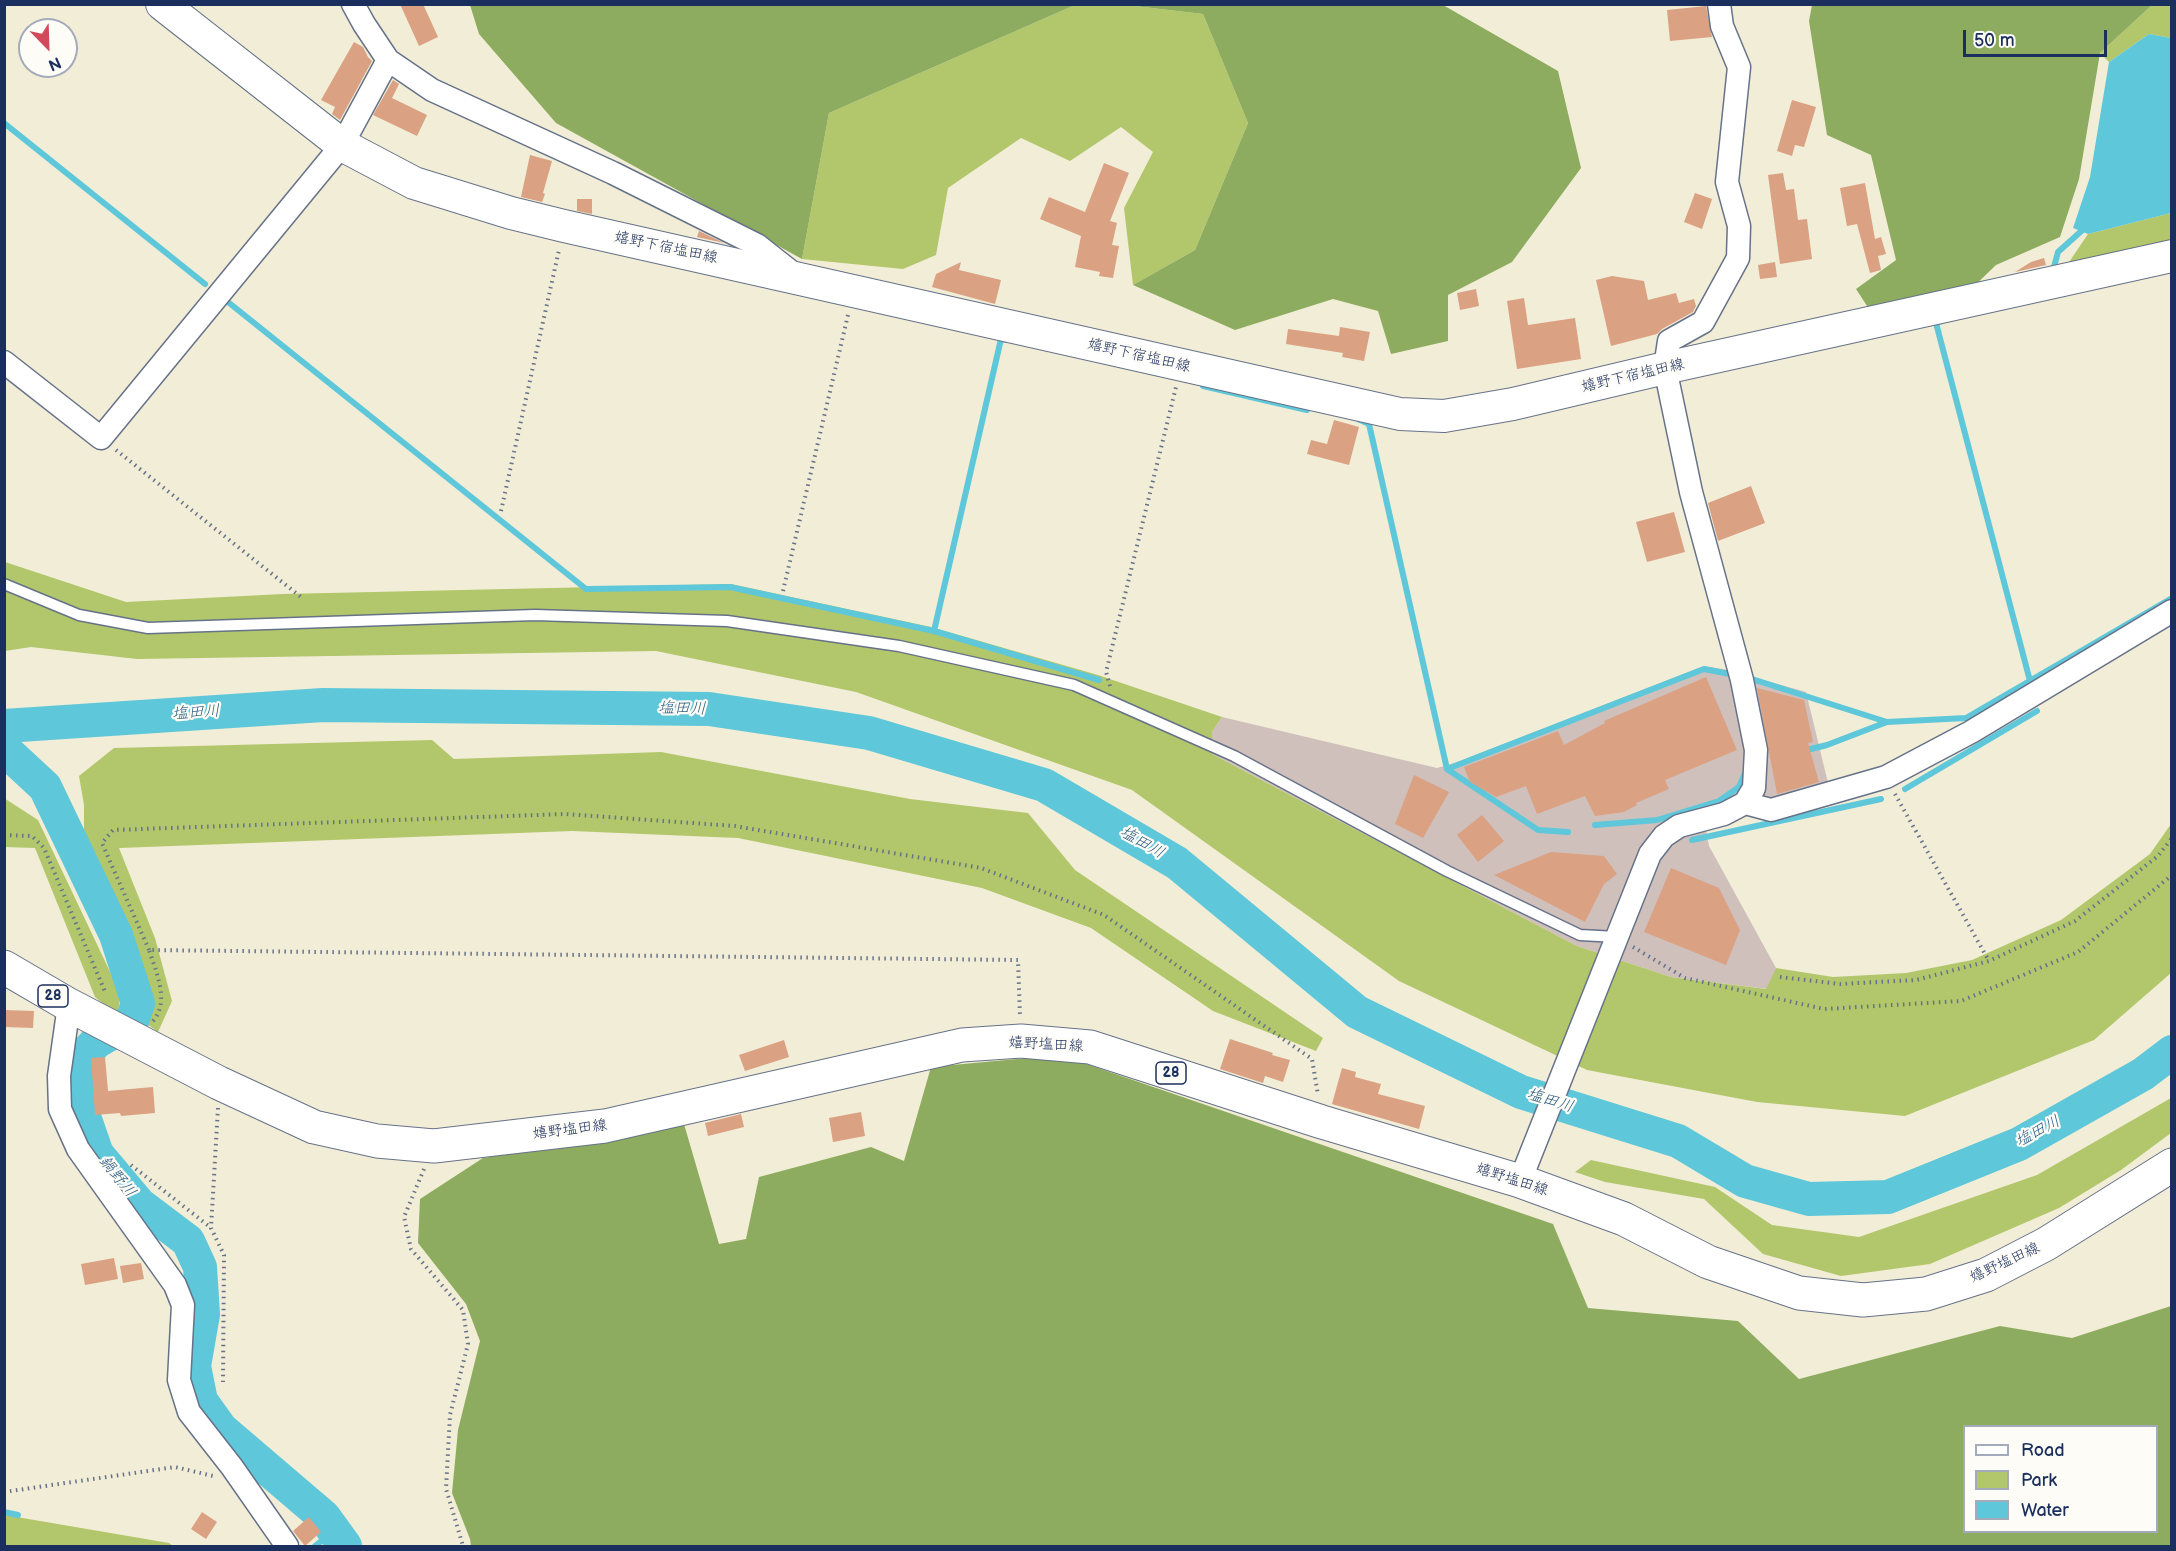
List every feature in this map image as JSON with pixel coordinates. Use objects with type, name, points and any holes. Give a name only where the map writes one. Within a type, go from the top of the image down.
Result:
[{"type":"main road","name":"嬉野下宿塩田線","points":[[162,4],[342,145],[414,183],[511,213],[564,226],[799,277],[1400,414],[1444,416],[1513,404],[1665,368],[2172,256]]},
{"type":"main road","name":"嬉野塩田線","points":[[4,966],[69,1005],[136,1040],[219,1083],[314,1127],[377,1141],[434,1146],[605,1126],[962,1045],[1021,1041],[1090,1047],[1322,1122],[1525,1169],[1718,1265],[1798,1293],[1863,1300],[1926,1294],[1986,1275],[2046,1244],[2172,1165]]},
{"type":"street","points":[[353,4],[388,60],[432,90],[614,173],[757,245],[799,277]]},
{"type":"street","points":[[1525,1169],[1650,854],[1664,836],[1679,826],[1724,814],[1745,803],[1754,788],[1756,750],[1742,680],[1691,492],[1665,368],[1669,341],[1703,322],[1738,258],[1739,226],[1727,182],[1739,67],[1722,26],[1719,4]]},
{"type":"street","points":[[4,363],[101,438],[342,145],[388,60]]},
{"type":"street","points":[[1745,803],[1771,810],[1886,777],[1971,732],[2172,611]]},
{"type":"street","points":[[69,1005],[59,1076],[60,1109],[78,1149],[176,1285],[183,1305],[178,1380],[189,1412],[232,1467],[287,1546]]},
{"type":"lane","points":[[4,584],[79,615],[148,628],[535,615],[727,621],[899,646],[1074,685],[1234,756],[1447,871],[1580,935],[1615,943]]},
{"type":"path","points":[[501,510],[564,226]]},
{"type":"path","points":[[783,591],[854,291]]},
{"type":"path","points":[[1111,688],[1106,672],[1181,365]]},
{"type":"path","points":[[101,438],[301,597]]},
{"type":"path","points":[[1886,777],[1989,961]]},
{"type":"path","points":[[136,1040],[157,1016],[161,990],[149,950],[102,843],[113,830],[565,814],[735,826],[981,868],[1104,915],[1312,1059],[1322,1122]]},
{"type":"path","points":[[4,835],[32,836],[44,848],[110,1004],[104,1023]]},
{"type":"path","points":[[1780,976],[1840,984],[1916,980],[1989,961],[2075,921],[2158,856],[2172,838]]},
{"type":"path","points":[[1615,943],[1685,978],[1824,1009],[1961,1001],[2078,952],[2172,875]]},
{"type":"path","points":[[149,950],[1018,960],[1021,1041]]},
{"type":"path","points":[[211,1228],[219,1083]]},
{"type":"path","points":[[434,1146],[404,1217],[411,1249],[463,1310],[468,1344],[450,1415],[446,1489],[463,1545],[456,1546]]},
{"type":"path","points":[[130,1165],[211,1228],[224,1255],[222,1382]]},
{"type":"path","points":[[4,1492],[175,1467],[213,1476],[232,1467]]},
{"type":"shaded area","points":[[1704,666],[1728,670],[1806,692],[1829,787],[1776,804],[1734,796],[1703,814],[1709,846],[1776,968],[1767,989],[1671,977],[1577,946],[1212,754],[1212,732],[1222,717],[1437,768]]},
{"type":"green space","points":[[470,5],[1075,5],[829,113],[802,259],[556,123],[479,34]]},
{"type":"green space","points":[[1075,5],[1126,5],[1203,14],[1248,123],[1195,250],[1133,285],[1124,208],[1153,152],[1121,127],[1070,161],[1021,138],[948,188],[936,255],[903,269],[802,259],[829,113]]},
{"type":"green space","points":[[1126,5],[1443,5],[1558,71],[1581,168],[1512,262],[1448,295],[1448,341],[1391,354],[1378,311],[1333,299],[1235,330],[1133,285],[1195,250],[1248,123],[1203,14]]},
{"type":"green space","points":[[1812,5],[2152,5],[2100,53],[2079,179],[2060,237],[1996,265],[1966,294],[1871,312],[1856,289],[1896,260],[1871,155],[1827,135],[1809,21]]},
{"type":"green space","points":[[2152,5],[2171,5],[2171,38],[2149,34],[2109,62],[2100,53]]},
{"type":"green space","points":[[2171,213],[2171,248],[2061,274],[2088,234]]},
{"type":"green space","points":[[5,562],[126,602],[283,594],[731,584],[931,627],[1098,675],[1222,717],[1212,732],[1212,754],[1577,946],[1671,977],[1766,989],[1776,968],[1833,977],[1906,973],[1972,960],[2061,920],[2150,854],[2171,824],[2171,973],[2094,1040],[1905,1116],[1757,1102],[1587,1070],[1399,981],[1132,790],[856,692],[656,651],[137,659],[31,647],[5,651]]},
{"type":"green space","points":[[432,740],[454,759],[661,752],[910,799],[1028,813],[1075,870],[1323,1038],[1316,1051],[1213,1011],[1091,928],[982,888],[738,838],[572,831],[119,848],[155,938],[172,1001],[158,1032],[143,1021],[151,993],[84,835],[84,805],[79,776],[114,748]]},
{"type":"green space","points":[[4,798],[38,820],[121,995],[117,1015],[95,997],[35,848],[5,847]]},
{"type":"green space","points":[[1060,1055],[1553,1224],[1588,1308],[1738,1321],[1799,1379],[2000,1326],[2072,1338],[2171,1306],[2171,1546],[471,1546],[452,1493],[458,1430],[480,1341],[466,1304],[418,1243],[420,1199],[483,1158],[684,1124],[719,1244],[746,1239],[759,1177],[871,1147],[904,1161],[931,1067]]},
{"type":"green space","points":[[2171,1098],[2171,1133],[2121,1170],[2059,1208],[1930,1264],[1841,1276],[1763,1254],[1704,1199],[1605,1182],[1575,1172],[1591,1160],[1715,1187],[1772,1225],[1859,1237],[2037,1175]]},
{"type":"green space","points":[[5,1515],[169,1543],[173,1546],[5,1546]]},
{"type":"water","points":[[2149,34],[2171,38],[2171,213],[2088,234],[2073,228],[2090,177],[2109,62]]},
{"type":"building","points":[[400,4],[423,4],[438,37],[419,46]]},
{"type":"building","points":[[1706,6],[1712,37],[1670,41],[1667,10]]},
{"type":"building","points":[[354,42],[363,47],[372,61],[340,120],[332,114],[335,107],[321,100]]},
{"type":"building","points":[[393,80],[399,84],[392,98],[427,115],[417,136],[373,115]]},
{"type":"building","points":[[1792,100],[1816,107],[1804,147],[1795,145],[1792,156],[1777,151]]},
{"type":"building","points":[[530,155],[552,161],[542,202],[521,197]]},
{"type":"building","points":[[1104,163],[1129,173],[1110,221],[1117,223],[1112,245],[1119,246],[1113,278],[1099,276],[1100,272],[1075,267],[1081,236],[1040,219],[1049,197],[1085,212]]},
{"type":"building","points":[[1783,173],[1786,190],[1794,189],[1798,220],[1807,219],[1812,259],[1780,264],[1768,175]]},
{"type":"building","points":[[1865,183],[1875,239],[1881,237],[1886,254],[1878,256],[1881,270],[1870,273],[1857,224],[1847,226],[1840,188]]},
{"type":"building","points":[[1695,193],[1712,199],[1702,229],[1684,222]]},
{"type":"building","points":[[577,199],[592,199],[592,214],[577,211]]},
{"type":"building","points":[[699,231],[724,243],[697,237]]},
{"type":"building","points":[[2044,258],[2046,265],[2015,272],[2031,262]]},
{"type":"building","points":[[961,262],[959,270],[1001,280],[995,304],[932,287],[936,274]]},
{"type":"building","points":[[1775,262],[1777,277],[1760,279],[1758,265]]},
{"type":"building","points":[[1612,276],[1644,281],[1648,300],[1676,293],[1679,303],[1694,299],[1696,306],[1693,312],[1657,334],[1611,346],[1596,280]]},
{"type":"building","points":[[1476,289],[1479,306],[1460,310],[1457,293]]},
{"type":"building","points":[[1524,298],[1528,325],[1575,318],[1581,359],[1517,369],[1507,301]]},
{"type":"building","points":[[1340,327],[1370,332],[1364,361],[1342,357],[1343,353],[1286,344],[1288,329],[1339,336]]},
{"type":"building","points":[[1334,420],[1359,427],[1349,465],[1307,454],[1311,440],[1327,444]]},
{"type":"building","points":[[1751,486],[1765,523],[1718,541],[1708,503]]},
{"type":"building","points":[[1674,512],[1685,552],[1647,562],[1636,522]]},
{"type":"building","points":[[1706,677],[1737,750],[1665,780],[1669,789],[1636,803],[1637,805],[1624,812],[1595,816],[1585,796],[1537,814],[1526,786],[1496,797],[1470,782],[1464,767],[1558,731],[1564,745],[1605,723],[1604,721]]},
{"type":"building","points":[[1757,688],[1804,700],[1813,742],[1808,743],[1819,782],[1777,794]]},
{"type":"building","points":[[1414,775],[1449,792],[1423,838],[1395,824]]},
{"type":"building","points":[[1482,815],[1504,841],[1478,862],[1457,835]]},
{"type":"building","points":[[1551,852],[1604,856],[1617,874],[1604,884],[1585,922],[1494,875]]},
{"type":"building","points":[[1671,868],[1719,888],[1740,930],[1726,965],[1644,932]]},
{"type":"building","points":[[4,1010],[34,1011],[33,1028],[4,1027]]},
{"type":"building","points":[[1230,1039],[1290,1060],[1283,1082],[1265,1076],[1263,1083],[1220,1069]]},
{"type":"building","points":[[784,1040],[789,1057],[745,1071],[739,1055]]},
{"type":"building","points":[[105,1057],[108,1091],[153,1087],[155,1113],[121,1116],[120,1113],[95,1115],[91,1058]]},
{"type":"building","points":[[1342,1068],[1356,1072],[1355,1077],[1381,1084],[1378,1094],[1425,1106],[1419,1129],[1332,1104]]},
{"type":"building","points":[[861,1112],[865,1136],[833,1142],[829,1118]]},
{"type":"building","points":[[741,1114],[744,1127],[708,1136],[705,1123]]},
{"type":"building","points":[[114,1258],[118,1279],[85,1285],[81,1264]]},
{"type":"building","points":[[141,1263],[144,1279],[123,1283],[120,1266]]},
{"type":"building","points":[[202,1512],[217,1522],[206,1539],[191,1529]]},
{"type":"building","points":[[309,1517],[321,1532],[305,1546],[293,1531]]},
{"type":"waterway","points":[[4,123],[205,284]]},
{"type":"waterway","points":[[2054,267],[2058,252],[2087,226]]},
{"type":"waterway","points":[[228,302],[586,589],[730,587],[934,631],[1001,339],[1006,340]]},
{"type":"waterway","points":[[1942,321],[1936,323],[2030,681]]},
{"type":"waterway","points":[[1203,386],[1307,410]]},
{"type":"waterway","points":[[1358,419],[1369,424],[1447,769],[1704,669],[1730,674]]},
{"type":"waterway","points":[[1803,751],[1827,745],[1887,722],[1966,718],[2172,598]]},
{"type":"waterway","points":[[934,631],[1099,680]]},
{"type":"waterway","points":[[1752,679],[1887,722]]},
{"type":"waterway","name":"塩田川","points":[[4,726],[323,705],[709,709],[869,733],[1044,785],[1177,863],[1357,1012],[1521,1092],[1678,1141],[1745,1181],[1809,1199],[1888,1197],[2019,1144],[2143,1074],[2172,1052]]},
{"type":"waterway","points":[[1905,789],[2037,711]]},
{"type":"waterway","name":"鍋野川","points":[[4,749],[45,787],[116,935],[138,1003],[132,1021],[96,1042],[80,1060],[80,1105],[97,1154],[139,1204],[188,1241],[200,1267],[203,1314],[194,1366],[201,1401],[221,1429],[324,1517],[345,1546]]},
{"type":"waterway","points":[[1447,769],[1538,830],[1568,832]]},
{"type":"waterway","points":[[1595,825],[1657,820],[1719,801],[1739,787],[1746,771]]},
{"type":"waterway","points":[[1692,840],[1881,799]]},
{"type":"waterway","points":[[4,1512],[18,1515]]},
{"type":"waterway","points":[[315,1546],[334,1531]]}]
